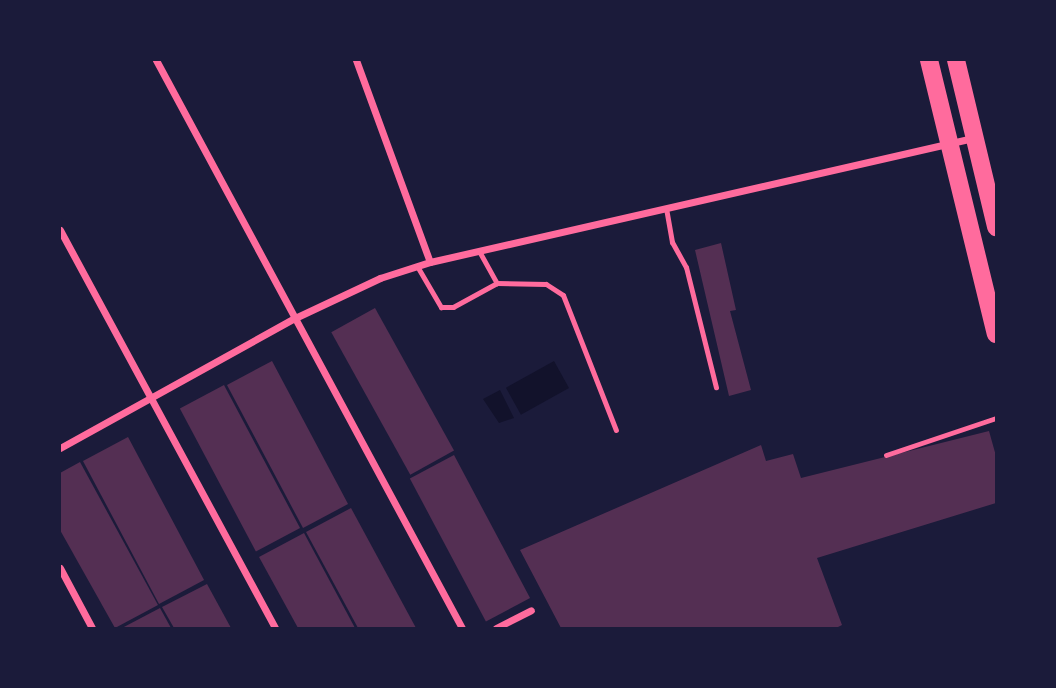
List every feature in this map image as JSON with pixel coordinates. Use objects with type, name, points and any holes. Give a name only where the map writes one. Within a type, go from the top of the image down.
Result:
[{"type":"main road","points":[[929,60],[996,334]]},
{"type":"main road","points":[[956,60],[996,227]]},
{"type":"street","points":[[156,60],[462,628]]},
{"type":"street","points":[[356,60],[430,262]]},
{"type":"street","points":[[60,448],[357,286],[430,262],[975,137]]},
{"type":"street","points":[[60,230],[275,628]]},
{"type":"street","points":[[60,568],[92,628]]},
{"type":"street","points":[[495,628],[531,610]]},
{"type":"lane","points":[[666,208],[672,242],[686,267],[716,387]]},
{"type":"lane","points":[[479,251],[497,283]]},
{"type":"lane","points":[[417,266],[441,307],[453,307],[497,283],[546,284],[563,295],[616,430]]},
{"type":"lane","points":[[886,455],[996,418]]},
{"type":"shaded area","points":[[554,361],[569,388],[521,415],[506,388]]},
{"type":"shaded area","points":[[500,390],[514,418],[499,423],[483,399]]},
{"type":"building","points":[[721,243],[736,310],[730,311],[751,390],[729,396],[695,250]]},
{"type":"building","points":[[375,308],[454,451],[410,475],[331,332]]},
{"type":"building","points":[[272,361],[348,504],[303,528],[227,385]]},
{"type":"building","points":[[224,385],[300,528],[256,552],[180,408]]},
{"type":"building","points":[[989,431],[996,456],[996,503],[817,558],[842,625],[836,628],[561,628],[520,550],[761,445],[766,461],[793,454],[801,478]]},
{"type":"building","points":[[128,437],[204,580],[159,604],[83,461]]},
{"type":"building","points":[[454,455],[530,598],[486,622],[410,478]]},
{"type":"building","points":[[80,462],[158,605],[115,628],[60,530],[60,473]]},
{"type":"building","points":[[351,508],[416,628],[358,628],[306,532]]},
{"type":"building","points":[[304,533],[355,628],[298,628],[259,557]]},
{"type":"building","points":[[207,584],[231,628],[174,628],[162,607]]},
{"type":"building","points":[[160,608],[171,628],[122,628]]}]
